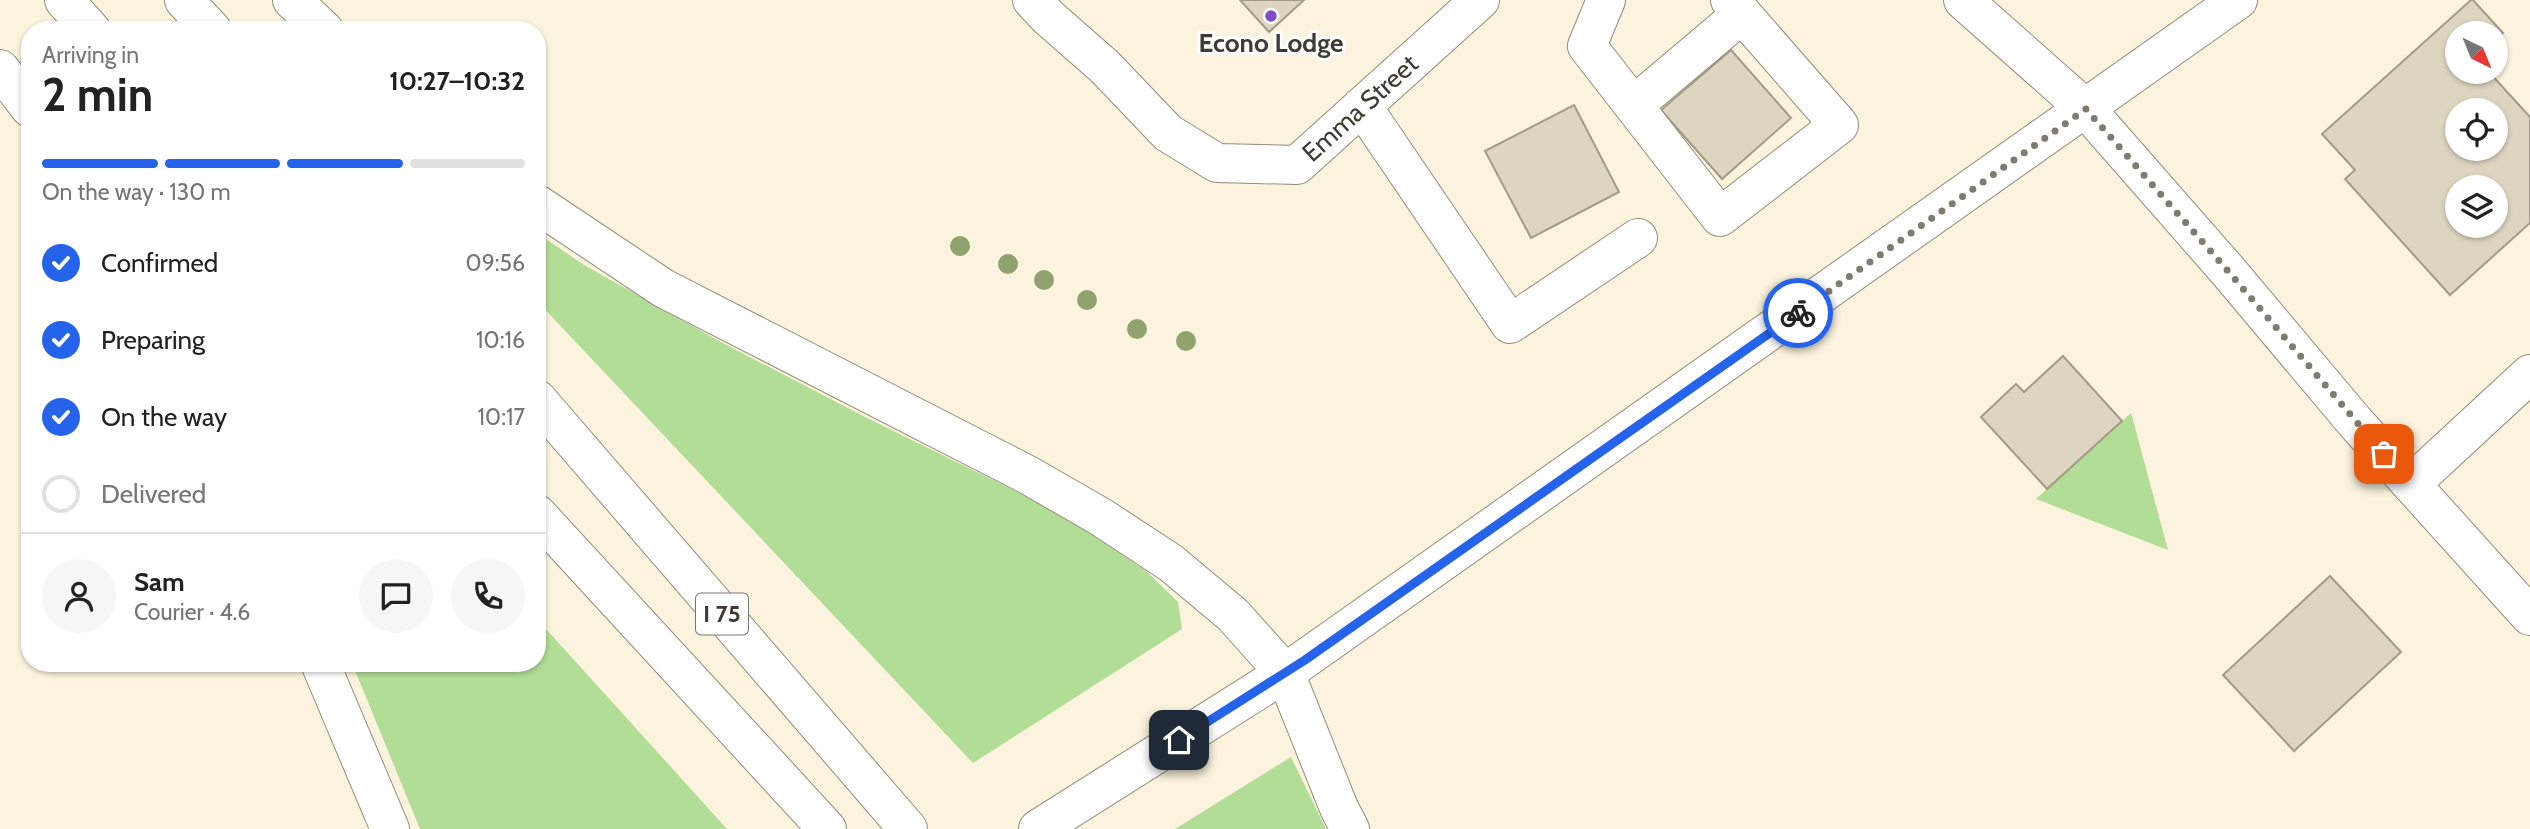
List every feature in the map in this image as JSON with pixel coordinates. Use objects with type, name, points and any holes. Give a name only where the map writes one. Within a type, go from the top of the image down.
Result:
[{"type":"main road","points":[[64,0],[83,21]]},
{"type":"main road","points":[[184,0],[204,21]]},
{"type":"main road","points":[[292,0],[314,21]]},
{"type":"main road","name":"Emma Street","points":[[1032,0],[1105,67],[1168,133],[1217,163],[1297,165],[1480,0]]},
{"type":"main road","points":[[1606,0],[1587,46],[1720,217],[1839,125],[1736,7],[1634,105]]},
{"type":"main road","points":[[1963,0],[2086,109],[2530,617]]},
{"type":"main road","points":[[1038,829],[1285,673],[2238,0]]},
{"type":"main road","points":[[0,69],[21,96]]},
{"type":"main road","points":[[1362,106],[1510,324],[1638,238]]},
{"type":"main road","points":[[546,210],[663,288],[1028,475],[1101,517],[1199,584],[1233,615],[1285,673],[1350,829]]},
{"type":"main road","points":[[2411,484],[2530,374]]},
{"type":"main road","name":"I 75","points":[[546,409],[908,829]]},
{"type":"main road","name":"I 75","points":[[546,524],[827,829]]},
{"type":"main road","points":[[324,672],[390,829]]},
{"type":"green space","points":[[546,239],[584,265],[721,342],[865,417],[1060,513],[1146,571],[1178,602],[1182,629],[973,763],[546,311]]},
{"type":"green space","points":[[2131,413],[2168,550],[2036,499]]},
{"type":"green space","points":[[546,629],[727,829],[420,829],[356,672],[546,672]]},
{"type":"green space","points":[[1291,757],[1326,829],[1175,829]]},
{"type":"building","name":"Econo Lodge","points":[[1240,0],[1304,0],[1269,32]]},
{"type":"building","points":[[2471,0],[2492,21],[2448,21]]},
{"type":"building","points":[[2445,23],[2445,84],[2500,84],[2530,117],[2530,223],[2450,295],[2345,179],[2355,170],[2322,134]]},
{"type":"building","points":[[1731,50],[1791,118],[1722,179],[1661,110]]},
{"type":"building","points":[[1574,105],[1619,192],[1531,238],[1485,151]]},
{"type":"building","points":[[2063,356],[2122,421],[2047,489],[1981,417],[2016,384],[2024,392]]},
{"type":"building","points":[[2330,576],[2401,652],[2294,751],[2223,675]]},
{"type":"way so far","points":[[1798,313],[2086,109],[2384,454]]},
{"type":"place","name":"Econo Lodge","points":[[1271,16]]},
{"type":"route","points":[[1179,740],[1305,660],[1798,313]]}]
